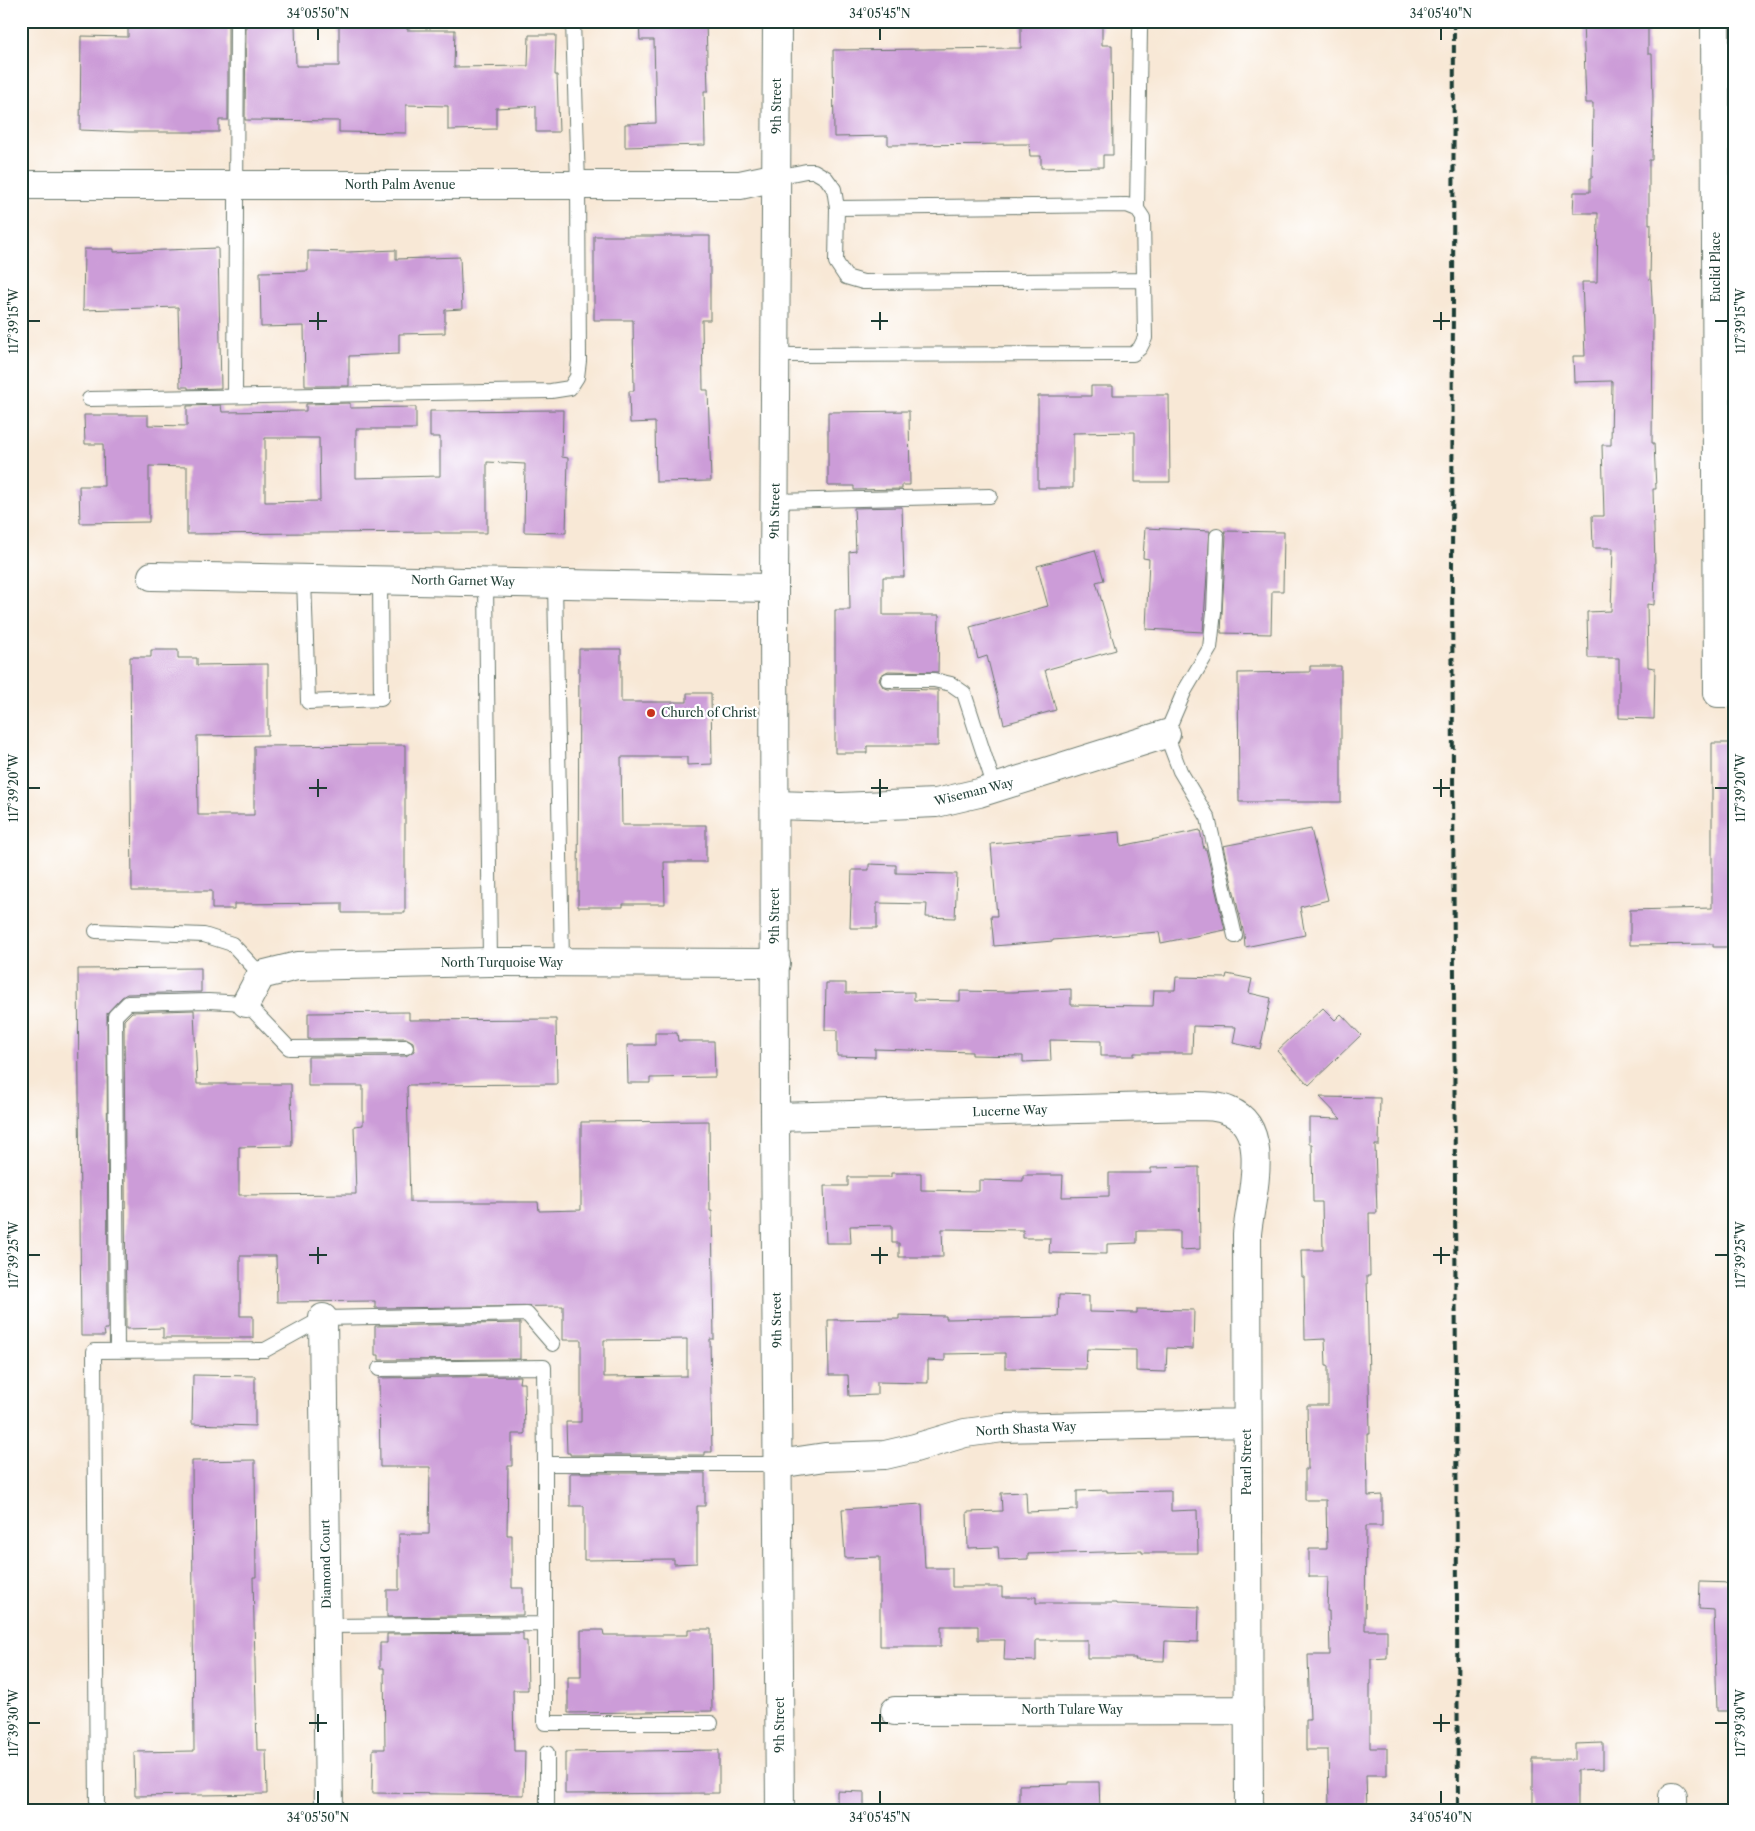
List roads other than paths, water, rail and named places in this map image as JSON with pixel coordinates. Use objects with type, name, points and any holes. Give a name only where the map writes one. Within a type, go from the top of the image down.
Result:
[{"type":"street","name":"9th Street","points":[[777,21],[774,588],[775,1117],[780,1810]]},
{"type":"street","name":"Euclid Place","points":[[1715,21],[1725,165],[1726,693]]},
{"type":"street","name":"North Palm Avenue","points":[[21,185],[740,185],[777,177]]},
{"type":"street","name":"North Garnet Way","points":[[152,576],[774,588]]},
{"type":"street","name":"Wiseman Way","points":[[775,805],[849,807],[936,803],[995,788],[1166,734]]},
{"type":"street","name":"North Turquoise Way","points":[[262,975],[297,966],[490,962],[776,963]]},
{"type":"street","points":[[246,1003],[262,975]]},
{"type":"street","name":"Lucerne Way","points":[[775,1117],[1195,1106],[1215,1107],[1230,1111],[1241,1119]]},
{"type":"street","name":"Pearl Street","points":[[1241,1119],[1249,1128],[1256,1154],[1256,1170],[1247,1234],[1249,1810]]},
{"type":"street","name":"Diamond Court","points":[[323,1318],[329,1810]]},
{"type":"street","name":"North Shasta Way","points":[[778,1464],[825,1457],[885,1454],[915,1448],[965,1433],[1003,1428],[1247,1423]]},
{"type":"street","name":"North Tulare Way","points":[[895,1711],[1249,1710]]},
{"type":"lane","points":[[235,396],[237,21]]},
{"type":"lane","points":[[89,399],[551,391],[570,388],[577,377],[579,361],[578,185],[574,21]]},
{"type":"lane","points":[[776,355],[1133,354],[1140,348],[1145,338],[1143,218],[1137,208],[1141,21]]},
{"type":"lane","points":[[777,177],[814,171],[826,178],[834,189],[837,208],[836,262],[846,277],[863,282],[1144,280]]},
{"type":"lane","points":[[837,208],[1127,205],[1137,208]]},
{"type":"lane","points":[[775,501],[990,496]]},
{"type":"lane","points":[[1217,536],[1214,612],[1210,648],[1184,692],[1166,734],[1180,772],[1208,818],[1234,936]]},
{"type":"lane","points":[[304,578],[308,702],[381,699],[380,579]]},
{"type":"lane","points":[[486,582],[490,962]]},
{"type":"lane","points":[[556,583],[562,962]]},
{"type":"lane","points":[[888,680],[934,680],[951,684],[964,693],[995,788]]},
{"type":"lane","points":[[96,931],[204,935],[232,944],[262,975]]},
{"type":"lane","points":[[118,1351],[115,1016],[128,1003],[208,1001],[246,1003],[289,1048],[406,1047]]},
{"type":"lane","points":[[97,1810],[94,1351],[265,1350],[323,1318],[527,1314],[554,1344]]},
{"type":"lane","points":[[379,1369],[544,1367],[545,1723],[711,1723]]},
{"type":"lane","points":[[545,1464],[778,1464]]},
{"type":"lane","points":[[327,1626],[545,1624]]},
{"type":"lane","points":[[547,1753],[547,1810]]},
{"type":"railway","points":[[1454,21],[1452,568],[1458,1810]]},
{"type":"place","name":"Church of Christ","points":[[651,713]]}]
